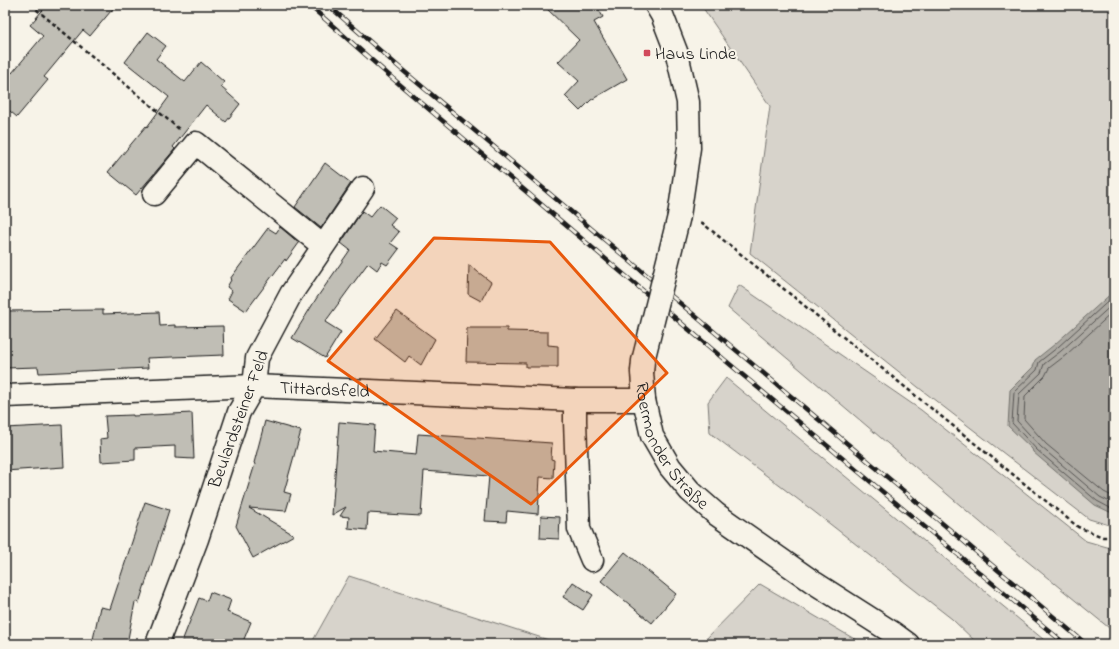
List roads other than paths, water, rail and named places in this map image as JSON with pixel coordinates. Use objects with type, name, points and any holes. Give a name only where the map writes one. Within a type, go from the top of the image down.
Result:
[{"type":"street","name":"Roermonder Straße","points":[[656,5],[667,28],[676,54],[688,102],[689,148],[680,212],[643,361],[642,372],[644,400],[652,436],[670,467],[690,491],[716,514],[813,582],[908,644]]},
{"type":"street","points":[[154,194],[196,143],[323,246]]},
{"type":"street","name":"Beulardsteiner Feld","points":[[158,644],[197,540],[239,412],[254,386],[257,358],[291,294],[363,188]]},
{"type":"street","name":"Tittardsfeld","points":[[5,396],[254,386],[576,400],[644,400]]},
{"type":"street","points":[[576,400],[575,421],[579,529],[592,560]]},
{"type":"water","points":[[1114,291],[1114,514],[1095,505],[1033,452],[1032,449],[1008,426],[1010,390],[1033,367],[1035,360]]},
{"type":"railway","points":[[309,5],[391,77],[726,361],[1065,644]]},
{"type":"railway","points":[[328,5],[400,68],[1086,644]]},
{"type":"place","name":"Haus Linde","points":[[647,53]]}]
